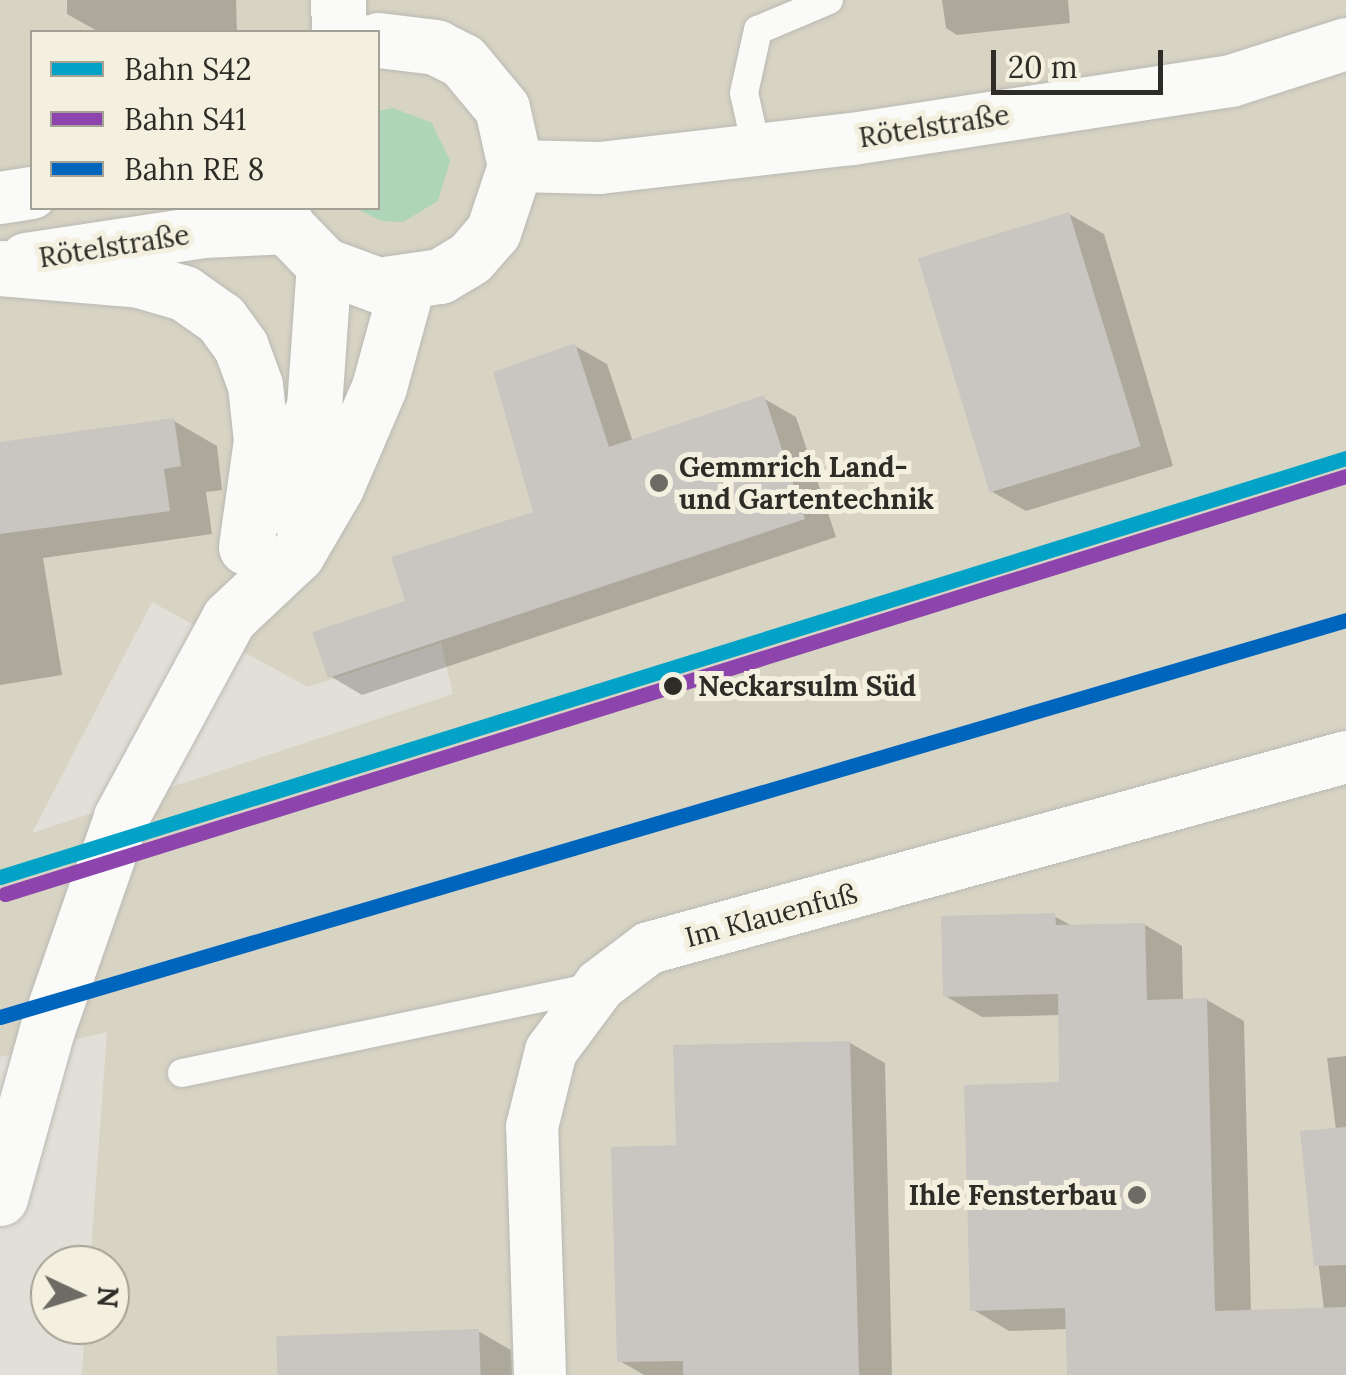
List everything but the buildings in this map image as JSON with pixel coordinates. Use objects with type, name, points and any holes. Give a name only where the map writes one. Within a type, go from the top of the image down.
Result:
[{"type":"main road","points":[[338,0],[339,30]]},
{"type":"main road","points":[[296,234],[350,278],[407,285],[470,258],[509,201],[515,166],[512,136],[486,82],[426,23],[380,39]]},
{"type":"main road","points":[[246,548],[314,406],[296,234]]},
{"type":"main road","points":[[0,265],[139,280],[184,293],[221,319],[241,346],[254,385],[261,440],[246,548],[229,618]]},
{"type":"main road","points":[[0,1198],[47,1030],[118,826],[191,678],[229,618],[296,554],[336,487],[380,387],[407,285]]},
{"type":"street","name":"Rötelstraße","points":[[515,166],[600,168],[757,150],[1231,81],[1346,44]]},
{"type":"street","points":[[0,198],[30,193]]},
{"type":"street","name":"Rötelstraße","points":[[0,265],[204,232],[296,234]]},
{"type":"street","name":"Im Klauenfuß","points":[[540,1375],[532,1128],[552,1051],[600,985],[649,948],[1346,757]]},
{"type":"lane","points":[[757,150],[744,93],[758,30],[828,0]]},
{"type":"lane","points":[[182,1074],[600,985]]},
{"type":"shaded area","points":[[0,0],[1346,0],[1346,1375],[82,1375],[84,1345],[130,1345],[130,1245],[91,1245],[107,1032],[0,1057]],"holes":[[[152,602],[308,687],[441,643],[453,694],[32,833]]]},
{"type":"green space","points":[[393,108],[432,123],[450,161],[438,201],[403,222],[381,221],[359,210],[380,210],[380,111]]},
{"type":"rail line","name":"S42","points":[[0,877],[1346,458]]},
{"type":"rail line","name":"S41","points":[[5,894],[1346,476]]},
{"type":"transit line","points":[[0,1017],[1346,620]]},
{"type":"place","name":"Gemmrich Land- und Gartentechnik","points":[[659,483]]},
{"type":"place","name":"Neckarsulm Süd","points":[[673,686]]},
{"type":"place","name":"Ihle Fensterbau","points":[[1137,1195]]}]
